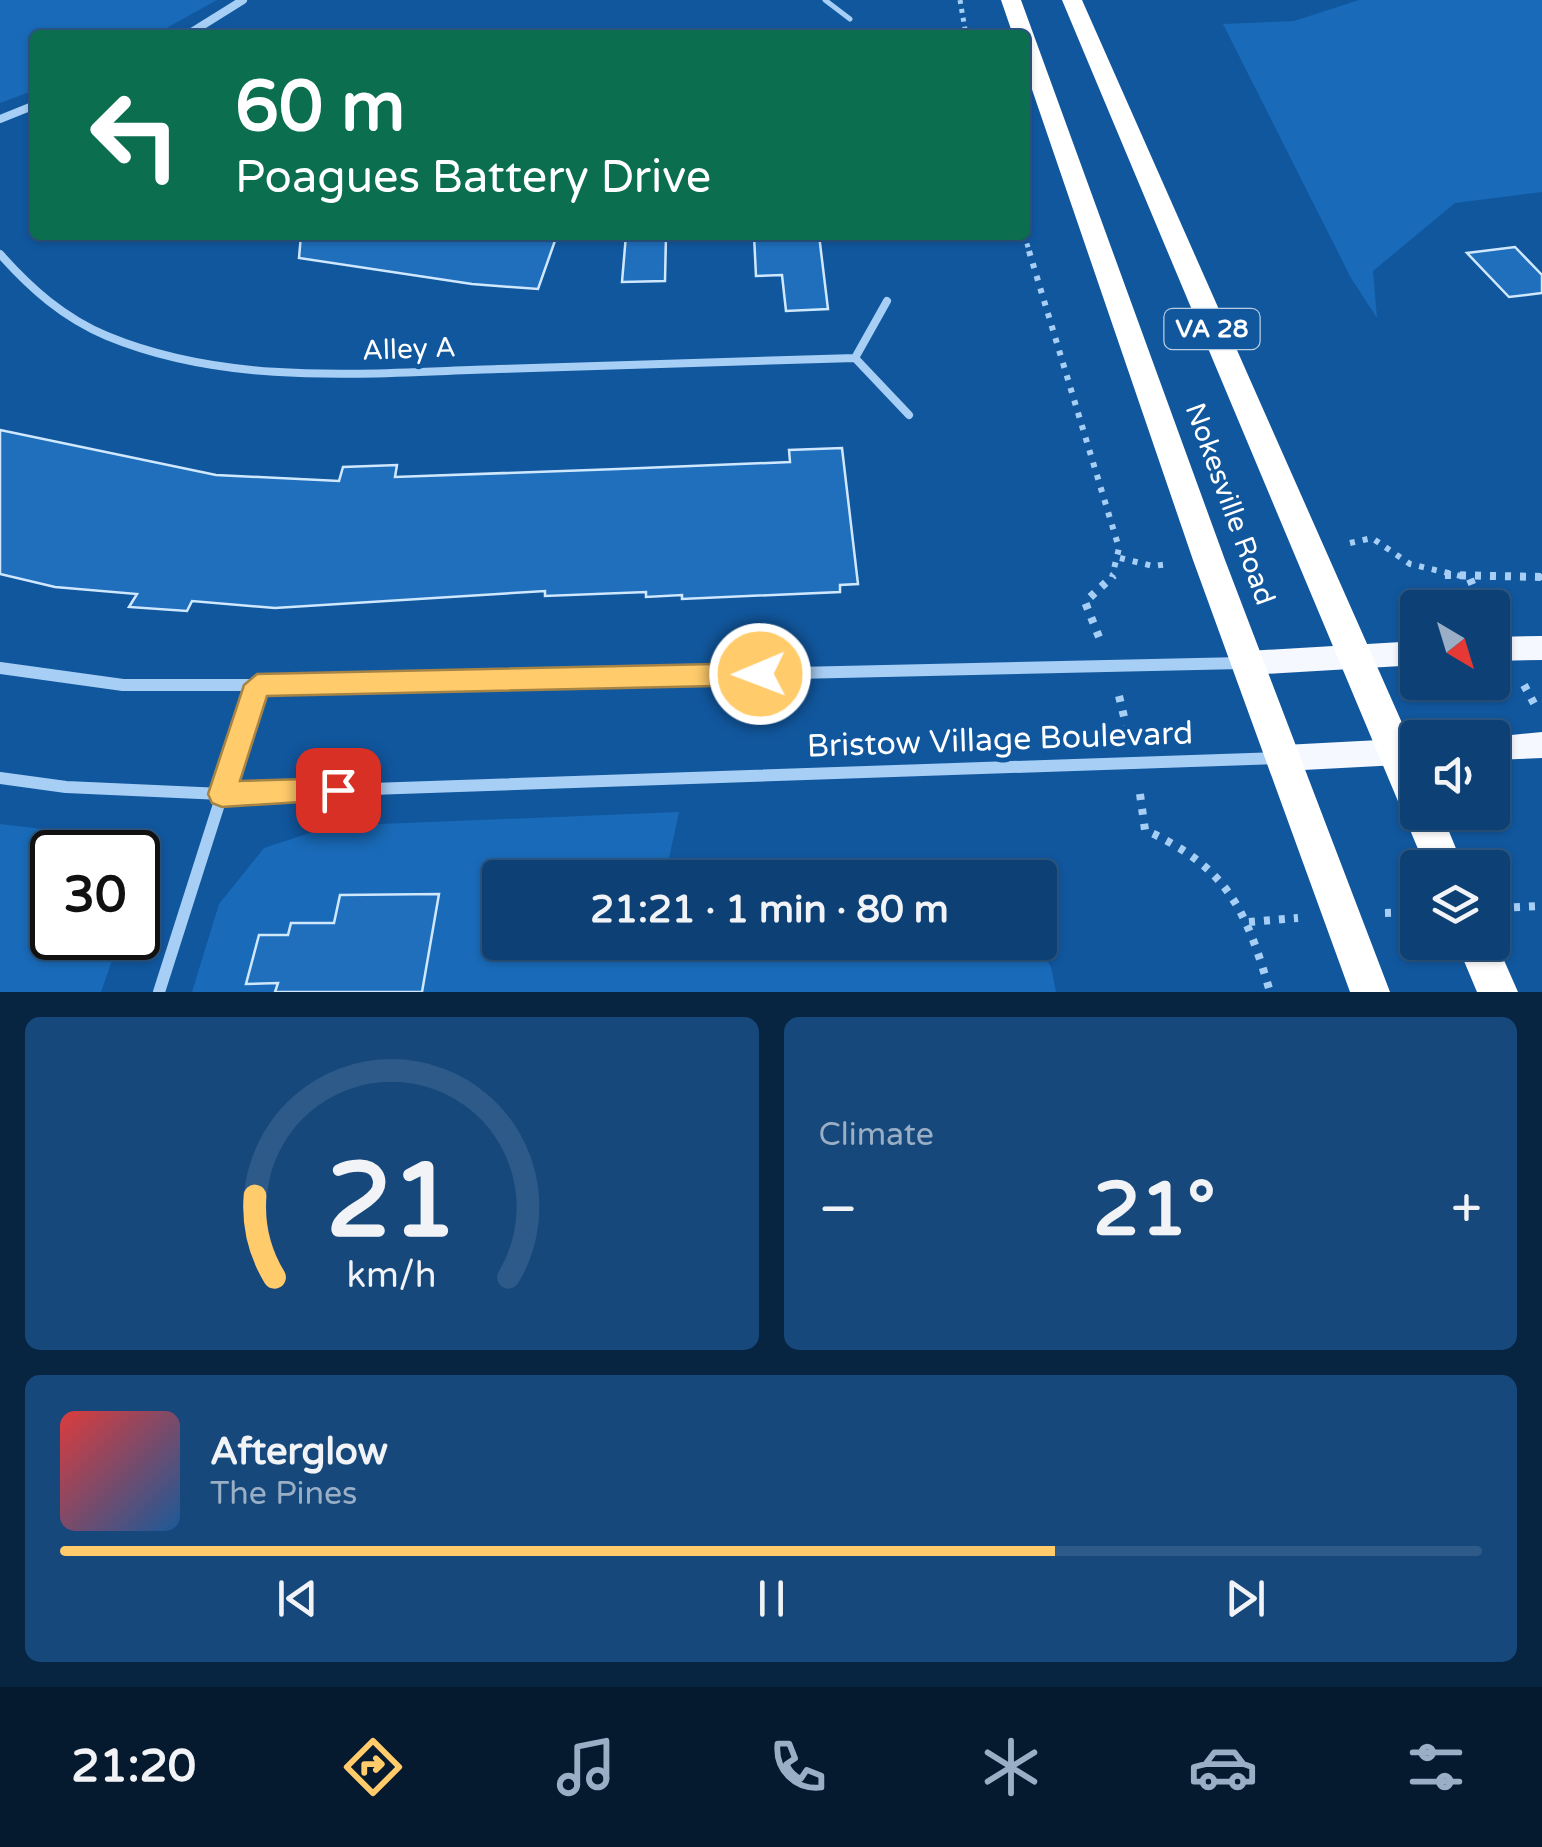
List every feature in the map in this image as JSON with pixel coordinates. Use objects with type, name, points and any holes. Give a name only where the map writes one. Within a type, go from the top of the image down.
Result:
[{"type":"highway","name":"Nokesville Road","points":[[1011,0],[1022,30]]},
{"type":"highway","name":"Nokesville Road","points":[[1072,0],[1356,657],[1400,739]]},
{"type":"highway","name":"Nokesville Road","points":[[1030,54],[1370,992]]},
{"type":"highway","points":[[1484,960],[1498,992]]},
{"type":"main road","points":[[1510,649],[1542,648]]},
{"type":"main road","points":[[1248,662],[1400,654]]},
{"type":"main road","points":[[1510,746],[1542,744]]},
{"type":"main road","points":[[1284,758],[1400,752]]},
{"type":"street","points":[[195,30],[242,0]]},
{"type":"street","points":[[0,119],[30,107]]},
{"type":"street","points":[[0,668],[123,685],[257,685],[1248,662]]},
{"type":"street","points":[[159,992],[257,685]]},
{"type":"street","name":"Bristow Village Boulevard","points":[[0,778],[66,786],[222,794],[1284,758]]},
{"type":"lane","points":[[825,0],[850,20]]},
{"type":"lane","name":"Alley A","points":[[0,254],[44,300],[81,326],[183,360],[252,372],[326,374],[855,358]]},
{"type":"lane","points":[[887,302],[855,358],[909,416]]},
{"type":"path","points":[[960,0],[965,30]]},
{"type":"path","points":[[1025,240],[1120,558],[1109,584],[1085,602],[1096,629]]},
{"type":"path","points":[[1350,543],[1372,538],[1420,570],[1470,579],[1542,578]]},
{"type":"path","points":[[1120,558],[1152,566]]},
{"type":"path","points":[[1470,579],[1475,590]]},
{"type":"path","points":[[1118,692],[1126,728]]},
{"type":"path","points":[[1140,792],[1144,830],[1186,848],[1230,886],[1249,922],[1270,992]]},
{"type":"path","points":[[1510,907],[1542,906]]},
{"type":"path","points":[[1249,922],[1288,918]]},
{"type":"shaded area","points":[[0,0],[217,0],[163,30],[30,30],[30,92],[0,103]]},
{"type":"shaded area","points":[[1359,0],[1542,0],[1542,192],[1455,203],[1373,271],[1377,318],[1351,278],[1223,24],[1294,21]]},
{"type":"shaded area","points":[[679,812],[669,860],[482,860],[482,960],[1047,960],[1056,992],[192,992],[219,904],[264,848],[331,826]]},
{"type":"shaded area","points":[[0,824],[51,830],[30,830],[30,960],[112,960],[101,992],[0,992]]},
{"type":"building","points":[[301,240],[555,240],[538,289],[472,284],[299,258]]},
{"type":"building","points":[[626,240],[666,240],[665,281],[622,282]]},
{"type":"building","points":[[754,240],[820,240],[828,309],[786,311],[782,275],[756,276]]},
{"type":"building","points":[[1515,247],[1542,275],[1542,293],[1509,297],[1467,253]]},
{"type":"building","points":[[0,430],[216,475],[339,481],[343,467],[397,465],[395,477],[618,469],[790,462],[789,450],[842,448],[858,584],[840,585],[840,592],[682,599],[682,595],[646,597],[646,592],[545,596],[545,591],[275,608],[192,601],[187,611],[129,607],[137,594],[55,587],[0,574]]},
{"type":"building","points":[[439,894],[422,992],[275,992],[278,983],[246,984],[259,935],[288,935],[291,923],[334,923],[340,895]]},
{"type":"route","points":[[338,790],[222,794],[257,685],[760,674]]}]
